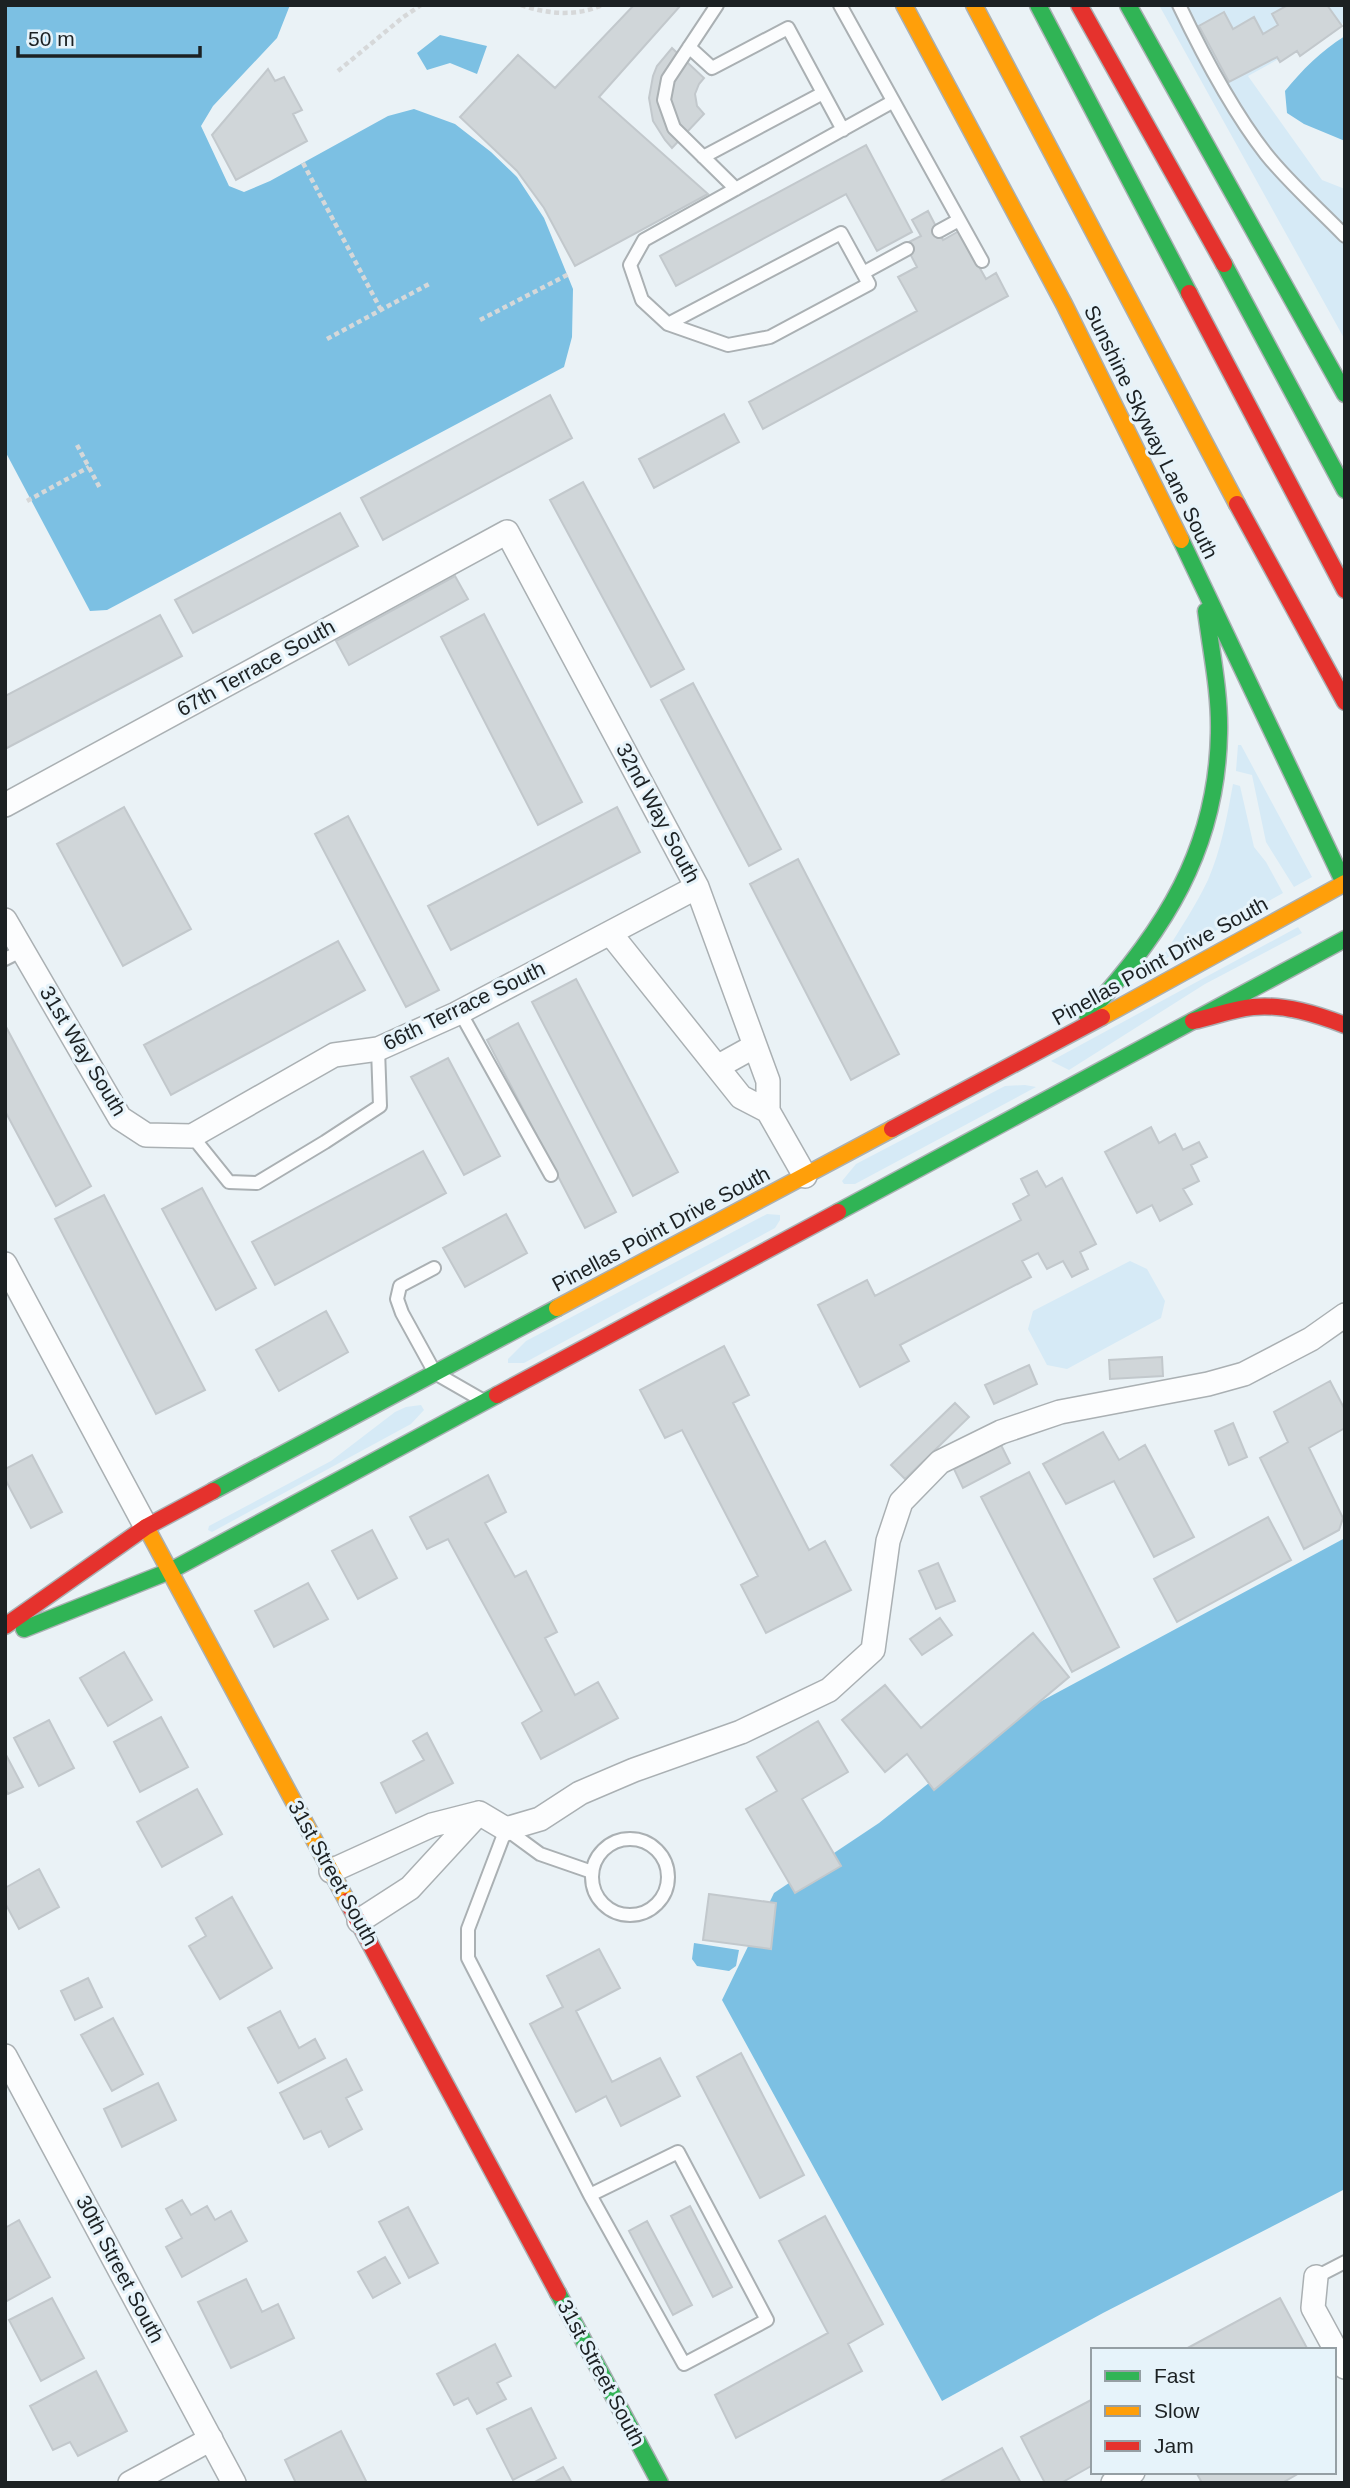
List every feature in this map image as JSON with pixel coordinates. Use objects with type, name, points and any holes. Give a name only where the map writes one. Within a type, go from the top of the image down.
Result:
[{"type":"main road","name":"Sunshine Skyway Lane South","points":[[904,5],[1064,304],[1203,584],[1344,884]]},
{"type":"main road","points":[[974,5],[1206,447],[1345,702]]},
{"type":"main road","points":[[1038,5],[1345,590]]},
{"type":"main road","points":[[1079,5],[1173,170],[1345,490]]},
{"type":"main road","points":[[1128,5],[1345,394]]},
{"type":"main road","points":[[1053,1044],[1098,1003],[1142,953],[1181,894],[1198,852],[1213,794],[1219,731],[1203,584]]},
{"type":"main road","name":"Pinellas Point Drive South","points":[[5,1626],[146,1527],[435,1373],[808,1181],[1344,884]]},
{"type":"main road","points":[[5,1636],[170,1571],[485,1402],[825,1213],[1064,1091],[1345,939]]},
{"type":"main road","points":[[1193,1021],[1262,1007],[1321,1016],[1345,1025]]},
{"type":"main road","points":[[1011,1067],[1031,1072]]},
{"type":"main road","points":[[1049,1080],[1064,1091]]},
{"type":"main road","name":"31st Street South","points":[[146,1527],[660,2483]]},
{"type":"street","name":"67th Terrace South","points":[[5,805],[507,531]]},
{"type":"street","name":"32nd Way South","points":[[507,531],[697,887],[768,1081],[768,1111],[808,1181]]},
{"type":"street","name":"66th Terrace South","points":[[192,1136],[334,1055],[378,1049],[460,1012],[697,887]]},
{"type":"street","name":"31st Way South","points":[[5,920],[14,955],[120,1118],[146,1135],[192,1136]]},
{"type":"street","name":"32nd Way South","points":[[610,933],[741,1097],[768,1111]]},
{"type":"street","points":[[717,1067],[755,1046]]},
{"type":"street","name":"31st Street South","points":[[5,1264],[146,1527]]},
{"type":"street","points":[[331,1871],[432,1825],[479,1813],[506,1829],[540,1819],[580,1793],[634,1770],[741,1732],[829,1690],[873,1650],[888,1541],[901,1502],[940,1462],[1001,1432],[1060,1412],[1208,1384],[1244,1374],[1311,1339],[1345,1315]]},
{"type":"street","points":[[359,1921],[410,1888],[479,1813]]},
{"type":"street","name":"30th Street South","points":[[5,2056],[234,2483]]},
{"type":"street","points":[[1316,2277],[1313,2308],[1333,2348]]},
{"type":"street","points":[[130,2483],[211,2439]]},
{"type":"street","points":[[1114,2483],[1130,2474]]},
{"type":"lane","points":[[717,5],[668,79],[664,100],[674,128],[736,189]]},
{"type":"lane","points":[[1179,5],[1208,60],[1267,155],[1345,236]]},
{"type":"lane","points":[[845,7],[892,103],[982,261]]},
{"type":"lane","points":[[689,47],[712,68],[788,28],[844,130]]},
{"type":"lane","points":[[703,157],[823,93]]},
{"type":"lane","points":[[668,324],[841,233],[869,284],[770,337],[728,345],[668,324],[642,300],[630,265],[644,240],[892,103]]},
{"type":"lane","points":[[939,231],[959,220]]},
{"type":"lane","points":[[863,273],[907,248]]},
{"type":"lane","points":[[460,1012],[551,1175]]},
{"type":"lane","points":[[192,1136],[229,1182],[257,1183],[380,1106],[378,1049]]},
{"type":"lane","points":[[434,1268],[400,1286],[397,1299],[402,1313],[435,1373],[485,1402]]},
{"type":"lane","points":[[590,2195],[678,2152],[767,2320],[684,2364],[590,2195],[468,1958],[468,1929],[506,1829],[540,1854],[592,1872]]},
{"type":"lane","points":[[635,1839],[647,1842],[664,1858],[668,1884],[655,1906],[644,1913],[618,1913],[606,1907],[598,1897],[592,1872],[602,1851],[612,1843],[635,1839]]},
{"type":"lane","points":[[1316,2277],[1345,2262]]},
{"type":"path","points":[[338,71],[421,5]]},
{"type":"path","points":[[521,5],[567,14],[602,5]]},
{"type":"path","points":[[303,163],[381,310]]},
{"type":"path","points":[[480,320],[569,274]]},
{"type":"path","points":[[327,339],[429,284]]},
{"type":"path","points":[[76,445],[101,490]]},
{"type":"path","points":[[27,501],[89,467]]},
{"type":"shaded area","points":[[1159,5],[1345,5],[1345,22],[1248,76],[1322,180],[1345,189],[1345,340]]},
{"type":"shaded area","points":[[1238,745],[1241,745],[1312,877],[1294,887],[1266,842],[1252,775],[1236,771]]},
{"type":"shaded area","points":[[1233,784],[1240,786],[1254,847],[1266,862],[1283,893],[1165,959],[1163,956],[1198,900],[1213,869]]},
{"type":"shaded area","points":[[1298,927],[1302,933],[1205,984],[1069,1070],[1051,1061]]},
{"type":"shaded area","points":[[1005,1086],[1036,1087],[855,1184],[844,1184],[842,1181],[856,1164]]},
{"type":"shaded area","points":[[767,1214],[780,1215],[775,1228],[524,1363],[508,1363],[508,1359],[526,1341]]},
{"type":"shaded area","points":[[1130,1261],[1147,1269],[1165,1301],[1161,1318],[1067,1369],[1047,1365],[1028,1329],[1033,1311]]},
{"type":"shaded area","points":[[421,1405],[424,1410],[411,1424],[212,1532],[208,1530],[209,1526],[331,1461],[395,1412]]},
{"type":"water","points":[[5,5],[290,5],[277,38],[213,106],[201,126],[229,186],[244,192],[270,181],[388,116],[414,109],[455,124],[491,152],[517,177],[544,218],[573,289],[572,337],[564,367],[107,610],[90,611],[5,451]]},
{"type":"water","points":[[440,35],[487,46],[477,74],[450,63],[427,70],[417,53]]},
{"type":"water","points":[[1345,36],[1345,141],[1304,124],[1287,113],[1285,91],[1312,61]]},
{"type":"water","points":[[1345,1538],[1345,2189],[1103,2313],[942,2401],[722,2000],[774,1893],[879,1823],[1010,1718]]},
{"type":"water","points":[[694,1943],[739,1950],[736,1966],[729,1971],[697,1966],[692,1959]]},
{"type":"building","points":[[634,5],[681,5],[599,97],[708,194],[575,266],[544,208],[517,171],[460,117],[518,55],[555,88]]},
{"type":"building","points":[[1288,5],[1327,5],[1342,26],[1300,56],[1297,51],[1280,62],[1277,57],[1229,82],[1199,26],[1224,12],[1233,29],[1254,17],[1263,34],[1278,25],[1272,14]]},
{"type":"building","points":[[672,48],[704,78],[695,94],[697,106],[704,114],[672,148],[653,121],[649,98],[657,66]]},
{"type":"building","points":[[268,69],[275,81],[284,77],[302,110],[293,114],[307,141],[236,180],[212,135]]},
{"type":"building","points":[[866,145],[912,232],[877,251],[846,194],[676,286],[660,256]]},
{"type":"building","points":[[928,211],[943,240],[959,231],[986,279],[996,273],[1008,296],[763,429],[749,402],[917,311],[898,277],[917,267],[905,244],[921,236],[912,220]]},
{"type":"building","points":[[550,395],[572,438],[383,540],[361,498]]},
{"type":"building","points":[[724,414],[739,442],[654,488],[639,459]]},
{"type":"building","points":[[583,482],[684,669],[651,687],[550,500]]},
{"type":"building","points":[[340,513],[358,546],[193,633],[175,600]]},
{"type":"building","points":[[455,576],[468,599],[349,665],[336,641]]},
{"type":"building","points":[[484,614],[582,802],[538,825],[441,637]]},
{"type":"building","points":[[160,615],[182,656],[5,749],[5,696]]},
{"type":"building","points":[[693,683],[781,849],[749,866],[661,700]]},
{"type":"building","points":[[124,807],[191,929],[123,966],[57,844]]},
{"type":"building","points":[[617,807],[640,852],[451,950],[428,906]]},
{"type":"building","points":[[348,816],[439,990],[406,1007],[315,834]]},
{"type":"building","points":[[798,859],[899,1054],[851,1080],[750,884]]},
{"type":"building","points":[[338,941],[365,990],[171,1095],[144,1045]]},
{"type":"building","points":[[576,979],[678,1172],[633,1196],[532,1002]]},
{"type":"building","points":[[518,1023],[616,1212],[585,1228],[487,1040]]},
{"type":"building","points":[[5,1025],[91,1186],[56,1206],[5,1111]]},
{"type":"building","points":[[448,1058],[500,1156],[464,1175],[411,1077]]},
{"type":"building","points":[[1151,1127],[1159,1143],[1175,1134],[1183,1150],[1199,1142],[1207,1157],[1191,1165],[1199,1181],[1183,1189],[1192,1204],[1160,1221],[1152,1205],[1137,1213],[1105,1152]]},
{"type":"building","points":[[423,1151],[446,1193],[275,1285],[252,1242]]},
{"type":"building","points":[[1037,1171],[1046,1187],[1062,1178],[1096,1244],[1080,1252],[1088,1269],[1072,1277],[1063,1261],[1047,1269],[1038,1253],[1022,1261],[1031,1277],[900,1345],[909,1361],[860,1387],[818,1305],[867,1280],[875,1296],[1021,1220],[1013,1204],[1029,1195],[1021,1179]]},
{"type":"building","points":[[202,1188],[256,1288],[216,1310],[162,1209]]},
{"type":"building","points":[[104,1195],[205,1390],[156,1414],[55,1219]]},
{"type":"building","points":[[506,1214],[527,1253],[465,1287],[443,1248]]},
{"type":"building","points":[[326,1311],[348,1352],[279,1391],[256,1350]]},
{"type":"building","points":[[724,1346],[749,1395],[733,1403],[809,1550],[825,1541],[851,1590],[766,1633],[741,1585],[758,1576],[682,1430],[665,1438],[640,1390]]},
{"type":"building","points":[[1162,1357],[1163,1376],[1110,1379],[1109,1360]]},
{"type":"building","points":[[1029,1365],[1037,1384],[994,1404],[985,1385]]},
{"type":"building","points":[[1330,1381],[1345,1410],[1345,1428],[1309,1448],[1343,1518],[1339,1530],[1304,1549],[1260,1458],[1288,1442],[1274,1412]]},
{"type":"building","points":[[955,1403],[969,1417],[905,1479],[891,1465]]},
{"type":"building","points":[[1233,1423],[1247,1457],[1229,1465],[1215,1431]]},
{"type":"building","points":[[1103,1432],[1119,1460],[1145,1445],[1194,1537],[1154,1557],[1114,1481],[1066,1504],[1043,1464]]},
{"type":"building","points":[[1001,1445],[1010,1463],[963,1488],[954,1469]]},
{"type":"building","points":[[32,1455],[62,1512],[31,1528],[5,1479],[5,1469]]},
{"type":"building","points":[[1029,1472],[1119,1647],[1072,1672],[981,1497]]},
{"type":"building","points":[[488,1475],[506,1512],[485,1523],[515,1577],[526,1571],[557,1632],[545,1638],[575,1695],[598,1682],[618,1718],[541,1759],[522,1723],[542,1711],[448,1539],[427,1549],[410,1517]]},
{"type":"building","points":[[1268,1517],[1291,1560],[1177,1622],[1154,1579]]},
{"type":"building","points":[[372,1530],[397,1578],[358,1599],[332,1551]]},
{"type":"building","points":[[938,1563],[955,1601],[936,1609],[919,1571]]},
{"type":"building","points":[[308,1583],[328,1619],[274,1647],[255,1611]]},
{"type":"building","points":[[940,1618],[952,1635],[922,1655],[910,1639]]},
{"type":"building","points":[[1033,1633],[1069,1677],[934,1790],[907,1754],[885,1772],[842,1720],[885,1685],[921,1728]]},
{"type":"building","points":[[124,1652],[152,1700],[108,1726],[80,1678]]},
{"type":"building","points":[[161,1717],[188,1767],[140,1792],[114,1742]]},
{"type":"building","points":[[49,1720],[74,1768],[39,1786],[14,1738]]},
{"type":"building","points":[[818,1721],[848,1772],[802,1799],[841,1866],[795,1893],[746,1809],[777,1791],[757,1757]]},
{"type":"building","points":[[427,1733],[453,1783],[396,1813],[381,1783],[424,1760],[413,1741]]},
{"type":"building","points":[[5,1753],[23,1787],[8,1794],[5,1788]]},
{"type":"building","points":[[197,1789],[222,1834],[162,1867],[137,1822]]},
{"type":"building","points":[[39,1869],[59,1907],[19,1929],[5,1903],[5,1888]]},
{"type":"building","points":[[709,1894],[776,1903],[771,1949],[703,1940]]},
{"type":"building","points":[[232,1897],[272,1968],[220,1999],[189,1946],[206,1936],[196,1918]]},
{"type":"building","points":[[599,1949],[620,1988],[576,2011],[612,2082],[660,2058],[680,2096],[621,2126],[606,2096],[576,2112],[530,2024],[563,2007],[547,1976]]},
{"type":"building","points":[[88,1978],[102,2007],[75,2020],[61,1991]]},
{"type":"building","points":[[280,2011],[299,2048],[315,2039],[325,2058],[278,2083],[248,2028]]},
{"type":"building","points":[[113,2018],[143,2074],[112,2091],[81,2035]]},
{"type":"building","points":[[741,2053],[804,2175],[760,2198],[697,2077]]},
{"type":"building","points":[[346,2059],[362,2090],[346,2098],[362,2129],[329,2147],[321,2131],[304,2139],[280,2093]]},
{"type":"building","points":[[158,2083],[176,2120],[122,2147],[104,2109]]},
{"type":"building","points":[[182,2200],[191,2215],[207,2206],[215,2220],[231,2211],[247,2241],[182,2277],[166,2247],[182,2238],[166,2209]]},
{"type":"building","points":[[690,2206],[732,2287],[713,2297],[671,2216]]},
{"type":"building","points":[[408,2207],[438,2263],[409,2278],[379,2222]]},
{"type":"building","points":[[825,2216],[883,2324],[848,2344],[862,2371],[736,2438],[715,2395],[828,2333],[779,2241]]},
{"type":"building","points":[[19,2220],[50,2277],[5,2302],[5,2228]]},
{"type":"building","points":[[647,2221],[692,2305],[673,2315],[629,2231]]},
{"type":"building","points":[[385,2257],[400,2283],[373,2298],[358,2272]]},
{"type":"building","points":[[246,2279],[262,2312],[278,2304],[294,2338],[231,2368],[198,2302]]},
{"type":"building","points":[[52,2298],[84,2358],[41,2381],[9,2320]]},
{"type":"building","points":[[1280,2298],[1307,2348],[1188,2348]]},
{"type":"building","points":[[495,2344],[511,2376],[497,2383],[506,2399],[477,2414],[468,2398],[454,2405],[437,2374]]},
{"type":"building","points":[[96,2371],[127,2431],[78,2456],[70,2442],[53,2450],[30,2406]]},
{"type":"building","points":[[1091,2400],[1091,2466],[1061,2483],[1045,2483],[1021,2437]]},
{"type":"building","points":[[531,2408],[556,2458],[513,2480],[487,2429]]},
{"type":"building","points":[[341,2431],[366,2481],[296,2483],[285,2460]]},
{"type":"building","points":[[1002,2448],[1021,2483],[938,2483]]},
{"type":"building","points":[[563,2467],[572,2483],[533,2483]]},
{"type":"building","points":[[1197,2474],[1298,2474],[1282,2483],[1202,2483]]},
{"type":"traffic: fast","points":[[1038,5],[1189,293]]},
{"type":"traffic: fast","points":[[1128,5],[1345,394]]},
{"type":"traffic: fast","points":[[1224,264],[1345,490]]},
{"type":"traffic: fast","points":[[1181,540],[1345,885]]},
{"type":"traffic: fast","points":[[1087,1015],[1115,984],[1162,920],[1197,851],[1208,814],[1216,775],[1219,718],[1206,611]]},
{"type":"traffic: fast","points":[[838,1212],[1345,939]]},
{"type":"traffic: fast","points":[[213,1491],[557,1308]]},
{"type":"traffic: fast","points":[[24,1629],[170,1571],[497,1395]]},
{"type":"traffic: fast","points":[[558,2293],[660,2483]]},
{"type":"traffic: slow","points":[[904,5],[1064,304],[1181,540]]},
{"type":"traffic: slow","points":[[974,5],[1237,504]]},
{"type":"traffic: slow","points":[[1102,1017],[1345,883]]},
{"type":"traffic: slow","points":[[557,1308],[892,1129]]},
{"type":"traffic: slow","points":[[146,1527],[347,1901]]},
{"type":"traffic: jam","points":[[1079,5],[1224,264]]},
{"type":"traffic: jam","points":[[1189,293],[1345,590]]},
{"type":"traffic: jam","points":[[1237,504],[1345,702]]},
{"type":"traffic: jam","points":[[1193,1021],[1238,1009],[1265,1006],[1300,1011],[1345,1025]]},
{"type":"traffic: jam","points":[[892,1129],[1102,1017]]},
{"type":"traffic: jam","points":[[497,1395],[838,1212]]},
{"type":"traffic: jam","points":[[5,1626],[146,1527],[213,1491]]},
{"type":"traffic: jam","points":[[347,1901],[558,2293]]}]
